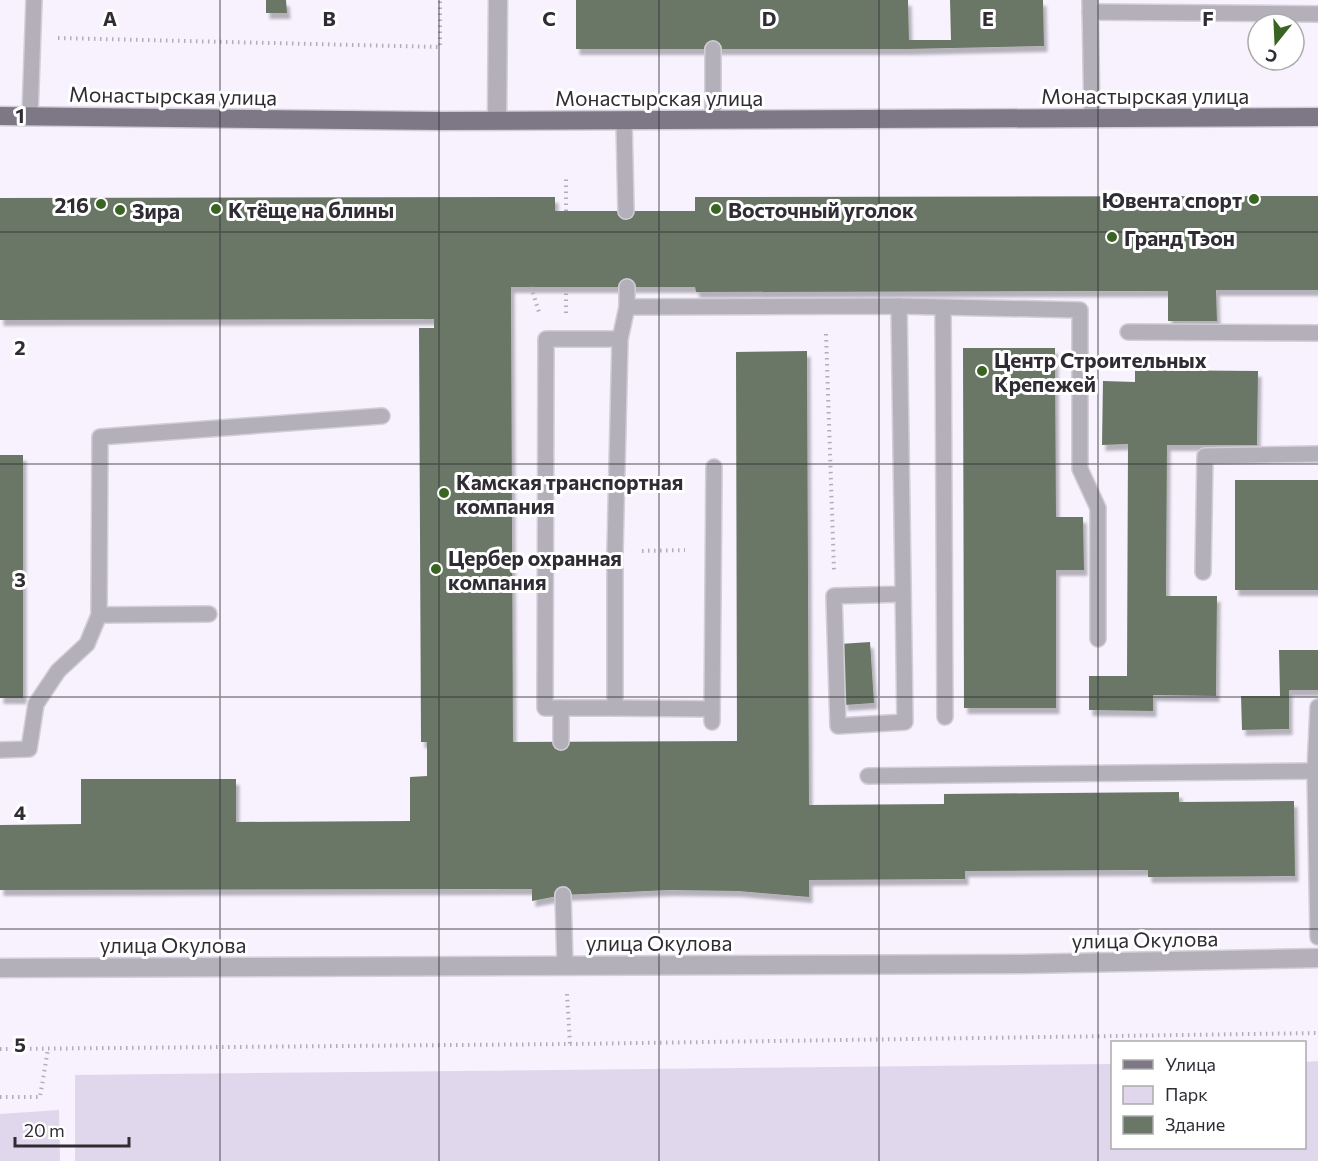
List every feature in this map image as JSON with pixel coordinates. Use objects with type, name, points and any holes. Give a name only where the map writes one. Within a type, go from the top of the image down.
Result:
[{"type":"main road","name":"Монастырская улица","points":[[0,116],[497,120],[1318,117]]},
{"type":"street","points":[[497,120],[498,0]]},
{"type":"street","name":"улица Окулова","points":[[0,968],[1010,964],[1318,958]]},
{"type":"lane","points":[[30,115],[34,0]]},
{"type":"lane","points":[[1092,118],[1090,6],[1318,14]]},
{"type":"lane","points":[[713,49],[713,120]]},
{"type":"lane","points":[[624,120],[626,211]]},
{"type":"lane","points":[[615,708],[615,550],[620,339],[627,307],[627,287]]},
{"type":"lane","points":[[627,307],[899,306],[1080,310],[1080,469],[1098,508],[1098,639]]},
{"type":"lane","points":[[899,306],[905,722],[838,726],[834,596],[903,594]]},
{"type":"lane","points":[[943,308],[945,717]]},
{"type":"lane","points":[[1128,332],[1318,333]]},
{"type":"lane","points":[[620,339],[546,339],[545,708],[615,708],[712,715],[714,467]]},
{"type":"lane","points":[[0,750],[29,749],[36,704],[58,671],[87,644],[99,615],[100,437],[382,416]]},
{"type":"lane","points":[[1203,572],[1205,456],[1318,454]]},
{"type":"lane","points":[[99,615],[209,614]]},
{"type":"lane","points":[[1318,707],[1315,771],[1318,937]]},
{"type":"lane","points":[[561,708],[561,742]]},
{"type":"lane","points":[[868,776],[1315,771]]},
{"type":"lane","points":[[563,895],[565,965]]},
{"type":"path","points":[[32,37],[440,47],[440,0]]},
{"type":"path","points":[[566,179],[566,211]]},
{"type":"path","points":[[826,307],[834,596]]},
{"type":"path","points":[[615,550],[713,550]]},
{"type":"path","points":[[565,965],[570,1044]]},
{"type":"path","points":[[0,1049],[570,1044],[1318,1033]]},
{"type":"path","points":[[0,1096],[40,1097],[48,1048]]},
{"type":"green space","points":[[1318,1061],[1318,1161],[75,1161],[75,1075],[1111,1064],[1111,1149],[1306,1149],[1306,1062]]},
{"type":"green space","points":[[59,1110],[60,1161],[0,1161],[0,1114]]},
{"type":"building","points":[[266,0],[286,0],[287,13],[266,13]]},
{"type":"building","points":[[576,0],[908,0],[909,40],[951,40],[950,0],[1043,0],[1044,46],[908,49],[576,49]]},
{"type":"building","points":[[1318,196],[1318,290],[1216,290],[1217,321],[1168,321],[1168,291],[696,292],[695,287],[511,287],[513,742],[737,741],[736,352],[807,351],[809,805],[944,804],[944,794],[1179,792],[1179,802],[1294,801],[1295,876],[1148,877],[1148,870],[965,871],[965,879],[809,880],[809,897],[738,891],[669,890],[563,895],[532,901],[532,889],[0,890],[0,825],[81,824],[81,779],[236,779],[236,822],[410,821],[410,777],[427,776],[427,742],[421,742],[419,328],[434,328],[434,319],[0,320],[0,198],[555,197],[555,211],[695,211],[695,197]]},
{"type":"building","points":[[963,348],[1055,348],[1056,517],[1083,517],[1084,570],[1056,570],[1056,708],[964,708]]},
{"type":"building","points":[[1135,370],[1258,371],[1257,445],[1167,445],[1166,596],[1217,596],[1216,696],[1153,695],[1153,711],[1089,710],[1089,676],[1127,676],[1128,444],[1102,445],[1103,381],[1135,382]]},
{"type":"building","points":[[0,455],[23,455],[23,698],[0,698]]},
{"type":"building","points":[[1235,480],[1318,480],[1318,590],[1235,590]]},
{"type":"building","points":[[870,642],[874,703],[844,705],[840,644]]},
{"type":"building","points":[[1279,650],[1318,650],[1318,690],[1289,690],[1289,729],[1242,730],[1241,696],[1280,696]]},
{"type":"place","name":"Ювента спорт","points":[[1254,199]]},
{"type":"place","name":"216","points":[[101,204]]},
{"type":"place","name":"К тёще на блины","points":[[216,209]]},
{"type":"place","name":"Восточный уголок","points":[[716,209]]},
{"type":"place","name":"Зира","points":[[120,210]]},
{"type":"place","name":"Гранд Тэон","points":[[1112,237]]},
{"type":"place","name":"Центр Строительных Крепежей","points":[[982,371]]},
{"type":"place","name":"Камская транспортная компания","points":[[444,493]]},
{"type":"place","name":"Цербер охранная компания","points":[[436,569]]}]
